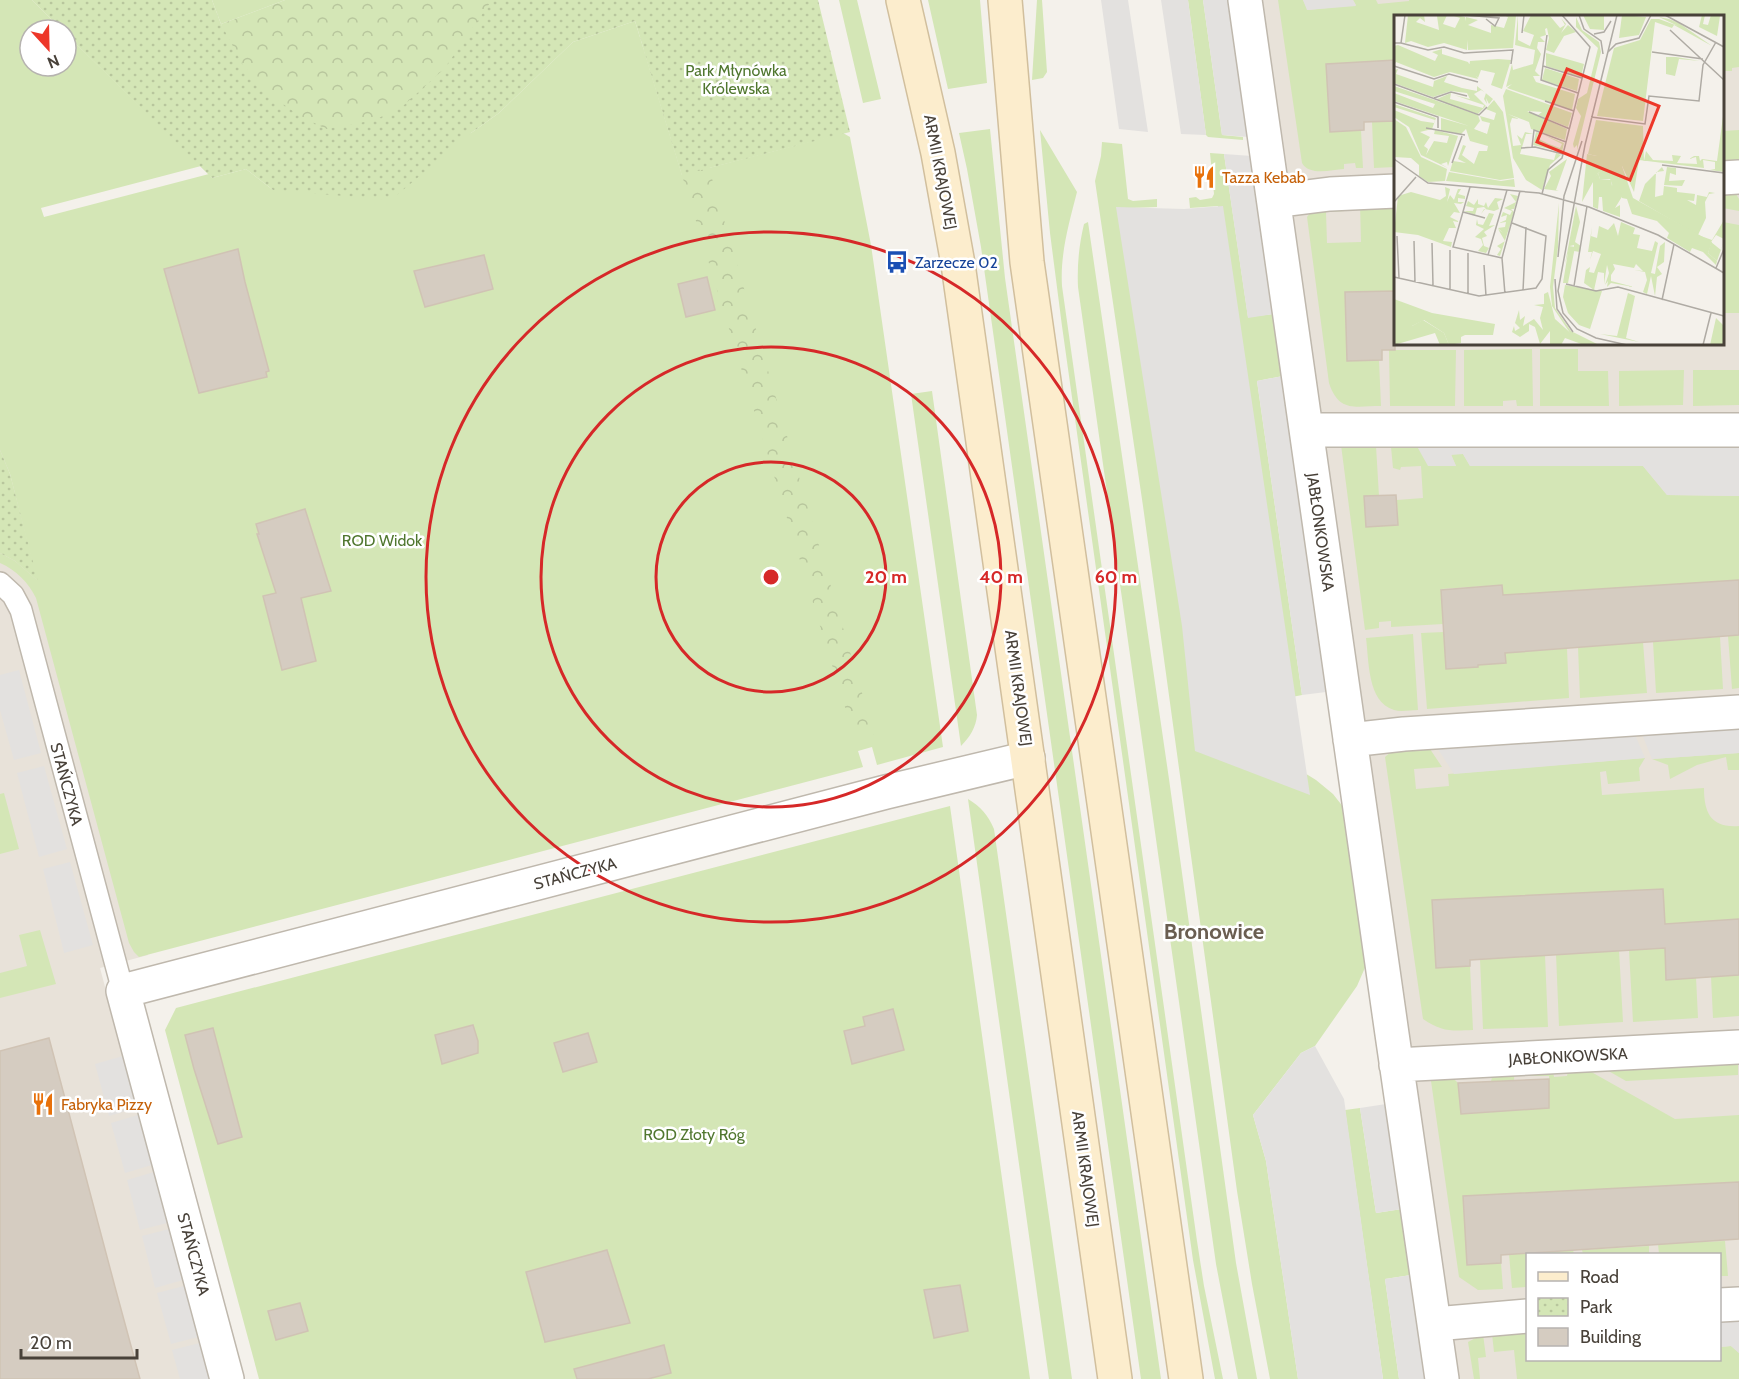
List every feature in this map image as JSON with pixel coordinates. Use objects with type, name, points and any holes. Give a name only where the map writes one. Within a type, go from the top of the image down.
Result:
[{"type":"main road","name":"ARMII KRAJOWEJ","points":[[903,0],[938,153],[958,264],[1115,1379]]},
{"type":"main road","points":[[1005,0],[1027,262],[1186,1379]]},
{"type":"street","name":"JABŁONKOWSKA","points":[[1245,0],[1442,1379]]},
{"type":"street","points":[[1724,178],[1739,177]]},
{"type":"street","points":[[1274,201],[1330,194],[1394,191]]},
{"type":"street","points":[[1307,430],[1739,429]]},
{"type":"street","points":[[1350,740],[1404,734],[1739,712]]},
{"type":"street","name":"STAŃCZYKA","points":[[227,1379],[123,991],[886,792],[1028,758]]},
{"type":"street","name":"JABŁONKOWSKA","points":[[1396,1065],[1739,1047]]},
{"type":"street","points":[[1721,1305],[1739,1304]]},
{"type":"street","points":[[1435,1324],[1526,1316]]},
{"type":"lane","name":"STAŃCZYKA","points":[[0,583],[13,595],[21,610],[123,991]]},
{"type":"shaded area","points":[[1101,0],[1128,0],[1148,132],[1119,129]]},
{"type":"shaded area","points":[[1161,0],[1188,0],[1206,135],[1181,134]]},
{"type":"shaded area","points":[[1203,0],[1229,0],[1249,137],[1222,135]]},
{"type":"shaded area","points":[[1262,0],[1739,0],[1739,1379],[1457,1379]]},
{"type":"shaded area","points":[[1303,0],[1353,0],[1356,6],[1307,10]]},
{"type":"shaded area","points":[[1224,154],[1252,156],[1274,314],[1248,318]]},
{"type":"shaded area","points":[[1223,206],[1310,795],[1195,751],[1182,626],[1116,207],[1184,209]]},
{"type":"shaded area","points":[[1283,376],[1327,689],[1326,692],[1302,695],[1257,381]]},
{"type":"shaded area","points":[[1739,440],[1739,496],[1667,495],[1643,466],[1470,466],[1463,454],[1451,455],[1456,466],[1428,466],[1414,441]]},
{"type":"shaded area","points":[[0,441],[148,955],[100,968],[210,1379],[0,1379]]},
{"type":"shaded area","points":[[19,670],[41,753],[14,760],[0,710],[0,675]]},
{"type":"shaded area","points":[[1739,723],[1739,753],[1652,759],[1640,729]]},
{"type":"shaded area","points":[[1633,730],[1645,758],[1454,774],[1434,743]]},
{"type":"shaded area","points":[[44,766],[67,849],[39,857],[17,773]]},
{"type":"shaded area","points":[[70,862],[93,945],[64,953],[43,869]]},
{"type":"shaded area","points":[[1315,1046],[1344,1099],[1383,1379],[1298,1379],[1266,1161],[1253,1115],[1301,1053]]},
{"type":"shaded area","points":[[123,1056],[137,1108],[109,1116],[95,1064]]},
{"type":"shaded area","points":[[1386,1104],[1402,1209],[1376,1213],[1360,1108]]},
{"type":"shaded area","points":[[138,1115],[152,1165],[125,1173],[111,1123]]},
{"type":"shaded area","points":[[154,1172],[167,1223],[140,1230],[127,1180]]},
{"type":"shaded area","points":[[169,1229],[183,1280],[155,1288],[142,1236]]},
{"type":"shaded area","points":[[1411,1275],[1426,1379],[1399,1379],[1385,1279]]},
{"type":"shaded area","points":[[184,1286],[198,1337],[171,1344],[157,1293]]},
{"type":"shaded area","points":[[1739,1318],[1739,1353],[1731,1346],[1721,1347],[1721,1319]]},
{"type":"shaded area","points":[[200,1343],[209,1379],[180,1379],[172,1350]]},
{"type":"green space","name":"ROD Widok","points":[[0,0],[32,0],[50,18],[18,18],[18,78],[78,78],[78,46],[201,166],[41,208],[44,217],[209,174],[212,178],[246,169],[273,190],[471,133],[499,113],[573,42],[635,21],[682,175],[843,133],[850,137],[871,245],[943,747],[877,765],[872,747],[858,751],[863,767],[139,957],[129,943],[36,598],[21,577],[0,563],[0,553],[15,561],[37,580],[10,474],[0,450]]},
{"type":"green space","name":"Park Młynówka Królewska","points":[[32,0],[212,0],[221,24],[243,65],[269,94],[297,114],[326,129],[375,120],[404,105],[444,69],[492,0],[818,0],[850,132],[682,175],[635,21],[573,42],[499,113],[471,133],[391,200],[273,190],[246,169],[212,178],[78,46],[78,18],[50,18]]},
{"type":"green space","points":[[212,0],[285,0],[221,24]]},
{"type":"green space","points":[[285,0],[500,0],[474,46],[376,138],[256,125],[221,24]]},
{"type":"green space","points":[[839,0],[857,0],[881,99],[863,103]]},
{"type":"green space","points":[[928,0],[980,0],[987,83],[948,89]]},
{"type":"green space","points":[[1037,0],[1042,0],[1047,72],[1043,78],[1032,80]]},
{"type":"green space","points":[[1188,0],[1203,0],[1222,135],[1243,137],[1243,140],[1206,135]]},
{"type":"green space","points":[[1278,0],[1303,0],[1308,10],[1356,5],[1353,0],[1376,0],[1378,4],[1409,0],[1739,0],[1739,67],[1732,68],[1732,71],[1724,71],[1724,15],[1394,15],[1394,60],[1327,64],[1330,132],[1361,130],[1363,168],[1356,168],[1355,163],[1344,164],[1344,169],[1315,171],[1305,167],[1302,163]]},
{"type":"green space","points":[[643,48],[699,134],[874,734],[855,740]]},
{"type":"green space","points":[[1394,121],[1394,167],[1374,168],[1372,122]]},
{"type":"green space","points":[[990,129],[1005,278],[1161,1379],[1141,1379],[981,247],[959,133]]},
{"type":"green space","points":[[1040,130],[1077,192],[1064,250],[1062,286],[1197,1241],[1223,1379],[1215,1379],[1193,1260],[1062,326]]},
{"type":"green space","points":[[1739,130],[1739,166],[1724,167],[1724,131]]},
{"type":"green space","points":[[1102,142],[1122,144],[1128,199],[1133,201],[1157,199],[1157,207],[1130,208],[1201,709],[1316,780],[1333,794],[1344,808],[1367,963],[1357,986],[1315,1046],[1301,1053],[1253,1115],[1266,1161],[1298,1379],[1270,1379],[1237,1191],[1143,506],[1095,181]]},
{"type":"green space","points":[[1210,153],[1224,154],[1248,317],[1274,314],[1283,376],[1257,381],[1302,695],[1287,698],[1218,206],[1190,208],[1189,198],[1196,197],[1200,200],[1212,198],[1214,194]]},
{"type":"green space","points":[[1724,189],[1733,189],[1739,199],[1739,211],[1724,208]]},
{"type":"green space","points":[[1394,201],[1394,291],[1345,292],[1347,360],[1379,360],[1381,406],[1349,406],[1338,399],[1329,383],[1307,217],[1310,213],[1345,204],[1345,211],[1326,212],[1327,243],[1361,242],[1360,203]]},
{"type":"green space","points":[[1088,222],[1236,1263],[1257,1379],[1238,1379],[1216,1264],[1078,287],[1081,240],[1084,224]]},
{"type":"green space","points":[[1724,222],[1739,225],[1739,313],[1724,313]]},
{"type":"green space","points":[[1532,349],[1533,406],[1517,406],[1516,400],[1503,401],[1503,406],[1464,406],[1464,350]]},
{"type":"green space","points":[[1540,349],[1578,349],[1578,371],[1608,371],[1609,406],[1540,406]]},
{"type":"green space","points":[[1389,350],[1456,350],[1455,406],[1390,406]]},
{"type":"green space","points":[[1684,370],[1683,405],[1619,406],[1619,371]]},
{"type":"green space","points":[[1693,370],[1739,370],[1739,405],[1693,406]]},
{"type":"green space","points":[[932,391],[977,715],[972,732],[961,746],[911,394]]},
{"type":"green space","points":[[1398,441],[1414,441],[1456,466],[1451,454],[1463,454],[1470,466],[1643,466],[1667,495],[1739,496],[1739,580],[1503,595],[1502,585],[1441,589],[1443,624],[1391,627],[1391,621],[1379,622],[1379,628],[1365,630],[1341,445],[1376,446],[1379,496],[1364,497],[1366,527],[1398,525],[1397,500],[1423,498],[1421,466],[1401,467],[1400,470],[1393,468],[1391,447]]},
{"type":"green space","points":[[0,450],[10,474],[38,581],[15,561],[0,553]]},
{"type":"green space","points":[[1444,632],[1478,667],[1505,653],[1567,648],[1569,698],[1427,709],[1421,633]]},
{"type":"green space","points":[[1413,634],[1418,710],[1394,710],[1385,706],[1374,690],[1366,638]]},
{"type":"green space","points":[[1739,635],[1739,688],[1732,689],[1728,636]]},
{"type":"green space","points":[[1720,637],[1723,689],[1656,693],[1653,642]]},
{"type":"green space","points":[[1643,642],[1647,693],[1580,698],[1578,647]]},
{"type":"green space","points":[[1426,743],[1442,767],[1414,769],[1416,789],[1449,786],[1448,774],[1645,758],[1639,768],[1640,781],[1608,784],[1606,771],[1600,772],[1602,795],[1704,788],[1704,797],[1711,817],[1722,824],[1739,826],[1739,919],[1665,924],[1432,901],[1436,968],[1470,966],[1473,1030],[1447,1030],[1430,1023],[1423,1019],[1385,757],[1394,749]]},
{"type":"green space","points":[[1739,753],[1739,770],[1728,770],[1726,757],[1697,765],[1670,779],[1668,765],[1652,759]]},
{"type":"green space","points":[[4,793],[19,849],[0,854],[0,794]]},
{"type":"green space","points":[[968,799],[984,812],[994,829],[1072,1379],[1049,1379]]},
{"type":"green space","name":"ROD Złoty Róg","points":[[950,806],[1030,1379],[259,1379],[165,1030],[176,1008]]},
{"type":"green space","points":[[40,930],[56,984],[0,998],[0,973],[27,966],[19,935]]},
{"type":"green space","points":[[1665,948],[1666,979],[1696,977],[1698,1018],[1633,1022],[1629,950]]},
{"type":"green space","points":[[1619,950],[1623,1022],[1559,1026],[1556,954]]},
{"type":"green space","points":[[1545,955],[1548,1027],[1483,1029],[1480,959]]},
{"type":"green space","points":[[1739,975],[1739,1016],[1713,1018],[1711,977]]},
{"type":"green space","points":[[1738,1062],[1738,1075],[1626,1081],[1605,1069]]},
{"type":"green space","points":[[1586,1069],[1675,1119],[1739,1115],[1739,1182],[1464,1196],[1467,1265],[1501,1263],[1503,1289],[1478,1290],[1459,1277],[1431,1081],[1452,1077],[1458,1083],[1461,1114],[1493,1112],[1491,1081],[1493,1074],[1514,1073],[1515,1110],[1549,1108],[1549,1076],[1529,1076],[1528,1072],[1553,1071],[1554,1077],[1567,1076],[1568,1070]]},
{"type":"green space","points":[[1360,1108],[1376,1213],[1402,1209],[1411,1275],[1385,1279],[1399,1379],[1383,1379],[1345,1110]]},
{"type":"green space","points":[[1725,1241],[1728,1276],[1721,1276],[1721,1253],[1659,1253],[1658,1244]]},
{"type":"green space","points":[[1649,1246],[1649,1253],[1583,1253],[1582,1250]]},
{"type":"green space","points":[[1573,1250],[1574,1253],[1526,1253],[1526,1287],[1512,1288],[1509,1254]]},
{"type":"green space","points":[[1526,1331],[1526,1361],[1721,1361],[1721,1347],[1731,1346],[1739,1353],[1739,1379],[1517,1379],[1514,1350],[1494,1352],[1492,1334]]},
{"type":"green space","points":[[1483,1334],[1486,1357],[1478,1358],[1480,1379],[1474,1379],[1468,1342]]},
{"type":"building","points":[[1394,60],[1394,121],[1364,122],[1364,130],[1330,132],[1326,64]]},
{"type":"building","points":[[238,249],[269,371],[266,372],[267,377],[199,393],[164,269]]},
{"type":"building","points":[[484,255],[493,289],[425,307],[414,271]]},
{"type":"building","points":[[707,277],[715,310],[686,317],[678,284]]},
{"type":"building","points":[[1394,291],[1395,350],[1382,350],[1382,360],[1347,361],[1345,292]]},
{"type":"building","points":[[1396,495],[1398,525],[1366,527],[1364,496]]},
{"type":"building","points":[[305,509],[331,591],[301,598],[316,661],[282,670],[263,596],[276,593],[257,534],[259,534],[256,524]]},
{"type":"building","points":[[1739,580],[1739,635],[1505,653],[1506,663],[1446,669],[1441,590],[1502,585],[1503,595]]},
{"type":"building","points":[[1663,889],[1665,924],[1739,919],[1739,975],[1666,980],[1665,948],[1470,960],[1470,966],[1436,968],[1432,900]]},
{"type":"building","points":[[893,1009],[904,1050],[852,1064],[844,1031],[865,1026],[863,1017]]},
{"type":"building","points":[[473,1025],[478,1041],[478,1053],[442,1064],[435,1035]]},
{"type":"building","points":[[213,1028],[242,1137],[218,1144],[185,1035]]},
{"type":"building","points":[[588,1033],[597,1062],[563,1072],[554,1043]]},
{"type":"building","points":[[49,1038],[140,1379],[0,1379],[0,1051]]},
{"type":"building","points":[[1549,1079],[1549,1108],[1461,1114],[1458,1083]]},
{"type":"building","points":[[1739,1182],[1739,1239],[1501,1255],[1501,1263],[1467,1265],[1463,1196]]},
{"type":"building","points":[[607,1250],[630,1323],[545,1342],[526,1272]]},
{"type":"building","points":[[960,1285],[968,1331],[934,1338],[924,1290]]},
{"type":"building","points":[[300,1303],[308,1331],[276,1340],[268,1311]]},
{"type":"building","points":[[664,1345],[671,1373],[648,1379],[577,1379],[574,1369]]},
{"type":"place","name":"Tazza Kebab","points":[[1204,177]]},
{"type":"place","name":"Zarzecze 02","points":[[897,262]]},
{"type":"place","name":"Fabryka Pizzy","points":[[43,1104]]},
{"type":"district","name":"Bronowice","points":[[1214,931]]}]
